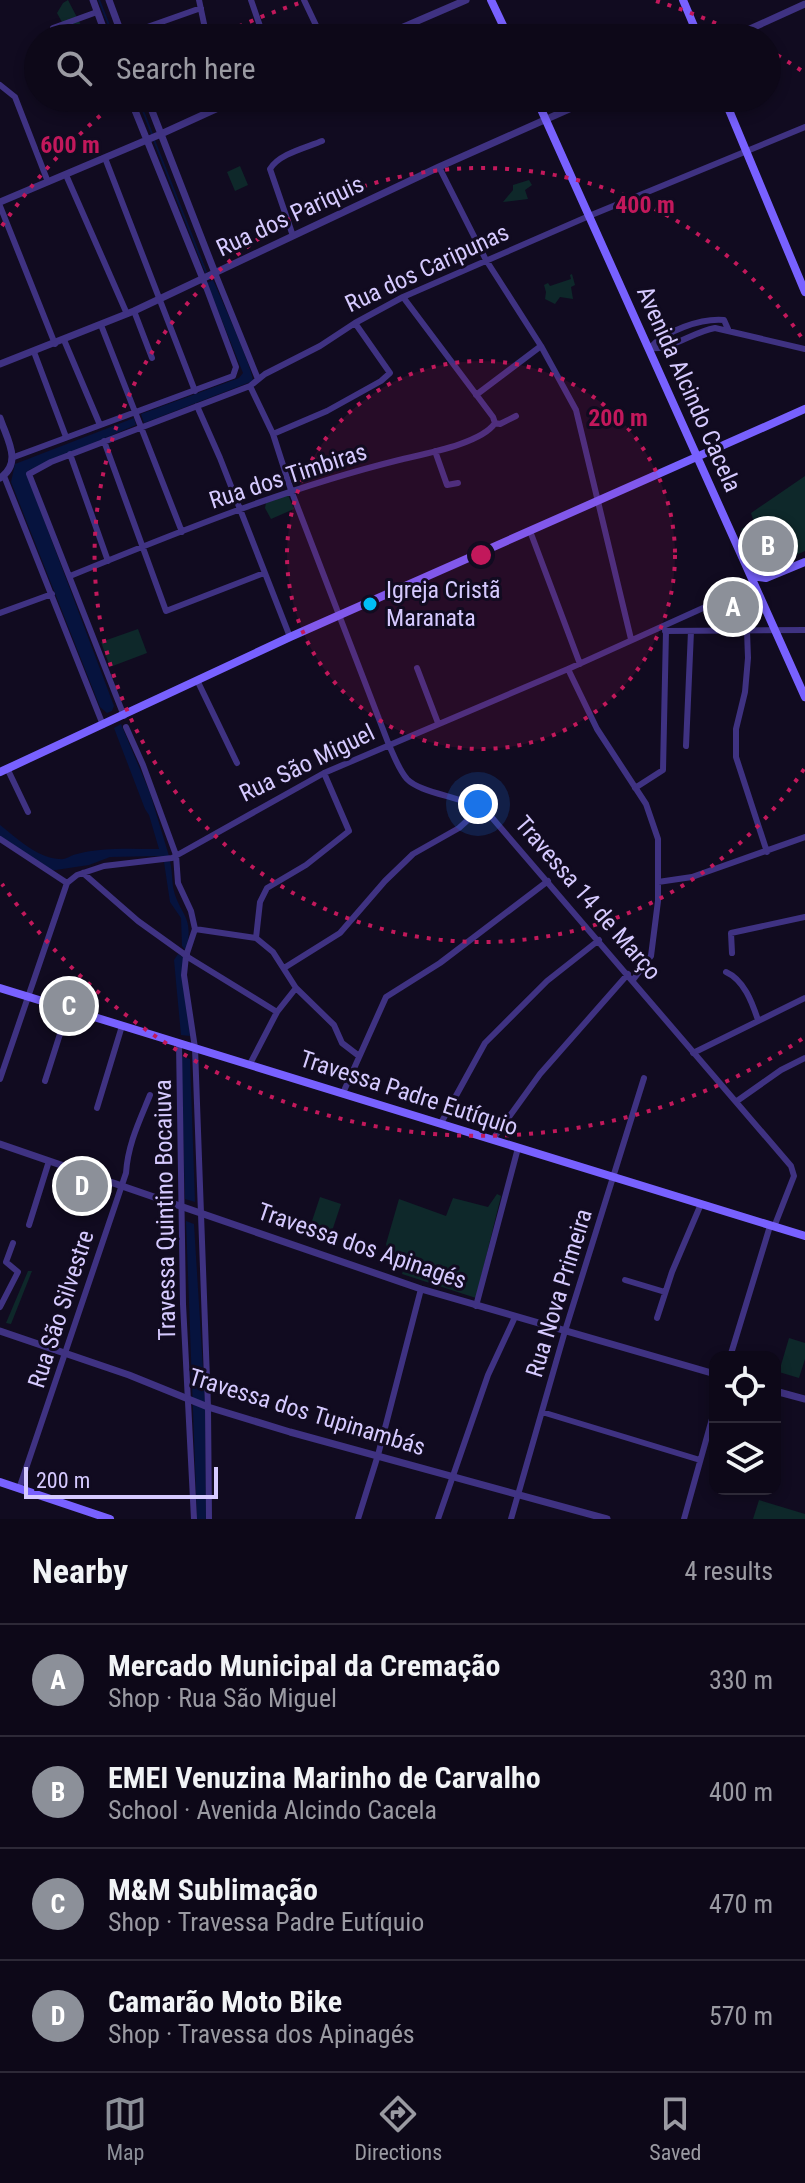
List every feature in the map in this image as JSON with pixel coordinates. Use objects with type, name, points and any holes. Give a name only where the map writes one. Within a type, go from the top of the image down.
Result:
[{"type":"main road","points":[[491,0],[502,24]]},
{"type":"main road","points":[[683,0],[693,24]]},
{"type":"main road","name":"Avenida Alcindo Cacela","points":[[543,112],[805,697]]},
{"type":"main road","points":[[730,112],[805,292]]},
{"type":"main road","points":[[4,770],[290,637],[805,409]]},
{"type":"main road","name":"Rua São Miguel","points":[[759,596],[765,583],[805,562]]},
{"type":"main road","name":"Rua São Miguel","points":[[752,581],[775,576]]},
{"type":"main road","name":"Travessa Padre Eutíquio","points":[[0,988],[805,1236]]},
{"type":"main road","points":[[0,1482],[110,1519]]},
{"type":"street","points":[[93,0],[102,24]]},
{"type":"street","points":[[109,0],[118,24]]},
{"type":"street","points":[[251,0],[259,24]]},
{"type":"street","points":[[304,0],[315,24]]},
{"type":"street","points":[[410,24],[466,0]]},
{"type":"street","points":[[153,24],[200,4],[204,24]]},
{"type":"street","points":[[761,24],[805,4]]},
{"type":"street","points":[[64,24],[97,12]]},
{"type":"street","points":[[0,85],[15,97],[48,182]]},
{"type":"street","points":[[103,725],[2,477],[14,457],[229,378],[236,367],[136,112]]},
{"type":"street","points":[[152,112],[258,379]]},
{"type":"street","points":[[55,344],[0,204],[204,112]]},
{"type":"street","name":"Rua dos Pariquis","points":[[0,364],[161,299],[562,112]]},
{"type":"street","name":"Rua dos Caripunas","points":[[70,576],[29,474],[70,454],[250,386],[403,297],[805,127]]},
{"type":"street","points":[[293,236],[270,169],[285,157],[322,141]]},
{"type":"street","points":[[105,158],[195,391]]},
{"type":"street","points":[[439,167],[486,260],[541,346],[581,423],[631,639]]},
{"type":"street","points":[[66,175],[152,358]]},
{"type":"street","points":[[403,297],[495,423]]},
{"type":"street","points":[[650,348],[657,340],[702,321],[724,320],[728,329],[805,349]]},
{"type":"street","points":[[273,434],[327,411],[390,373],[355,323]]},
{"type":"street","points":[[101,325],[182,532]]},
{"type":"street","points":[[64,340],[100,425]]},
{"type":"street","points":[[476,395],[541,346]]},
{"type":"street","points":[[34,352],[66,437]]},
{"type":"street","name":"Travessa 14 de Março","points":[[250,386],[273,434],[339,617],[404,776],[413,784],[481,808],[548,881],[737,1101],[794,1171],[772,1226]]},
{"type":"street","points":[[197,406],[290,637]]},
{"type":"street","name":"Rua dos Timbiras","points":[[70,576],[291,490],[435,451],[485,433],[495,423],[500,424],[516,416]]},
{"type":"street","points":[[0,418],[14,457]]},
{"type":"street","points":[[104,441],[144,546],[163,609],[167,612],[264,573]]},
{"type":"street","points":[[435,451],[447,485],[458,483]]},
{"type":"street","points":[[70,454],[108,561]]},
{"type":"street","points":[[530,531],[580,664]]},
{"type":"street","points":[[70,576],[124,716]]},
{"type":"street","name":"Rua São Miguel","points":[[67,883],[83,873],[104,866],[170,858],[324,773],[580,664],[752,581]]},
{"type":"street","points":[[0,601],[2,612],[52,594]]},
{"type":"street","points":[[650,631],[805,630]]},
{"type":"street","points":[[635,788],[663,770],[666,631]]},
{"type":"street","points":[[686,746],[691,631]]},
{"type":"street","points":[[747,631],[747,669],[736,729],[736,757],[767,852]]},
{"type":"street","points":[[417,668],[438,723]]},
{"type":"street","points":[[493,1139],[540,1074],[651,956],[657,920],[657,832],[646,804],[597,729],[568,669]]},
{"type":"street","points":[[198,682],[237,763]]},
{"type":"street","points":[[126,727],[143,765],[178,883],[191,911],[195,929],[186,955]]},
{"type":"street","points":[[4,770],[28,812]]},
{"type":"street","points":[[256,938],[260,902],[267,888],[306,865],[349,831],[324,773]]},
{"type":"street","points":[[284,968],[340,933],[413,854],[459,828],[481,808]]},
{"type":"street","points":[[658,882],[692,877],[805,837]]},
{"type":"street","points":[[0,839],[67,883],[0,1079]]},
{"type":"street","points":[[83,873],[138,921],[277,1012]]},
{"type":"street","points":[[343,1093],[386,997],[440,963],[548,881]]},
{"type":"street","points":[[732,953],[731,933],[805,917]]},
{"type":"street","points":[[195,929],[256,938],[273,952],[296,988],[334,1025],[342,1043],[359,1056]]},
{"type":"street","points":[[441,1123],[485,1043],[547,981],[599,940]]},
{"type":"street","name":"Travessa Quintino Bocaiuva","points":[[186,955],[185,980],[195,1048],[209,1519]]},
{"type":"street","points":[[726,972],[739,982],[751,1000],[758,1020]]},
{"type":"street","points":[[250,1064],[277,1012],[296,988]]},
{"type":"street","points":[[693,1053],[805,998]]},
{"type":"street","points":[[45,1081],[68,1009]]},
{"type":"street","points":[[97,1108],[122,1026]]},
{"type":"street","name":"Travessa Quintino Bocaiuva","points":[[179,1043],[183,1304],[194,1519]]},
{"type":"street","points":[[737,1101],[781,1070],[805,1058]]},
{"type":"street","name":"Rua Nova Primeira","points":[[511,1519],[565,1331],[644,1078]]},
{"type":"street","name":"Rua São Silvestre","points":[[19,1489],[126,1173],[133,1134],[150,1095]]},
{"type":"street","name":"Travessa dos Apinagés","points":[[0,1144],[421,1289],[709,1372]]},
{"type":"street","points":[[476,1306],[518,1148]]},
{"type":"street","points":[[29,1225],[49,1161]]},
{"type":"street","points":[[657,1318],[701,1204]]},
{"type":"street","points":[[732,1351],[772,1226]]},
{"type":"street","points":[[0,1307],[18,1272],[6,1262],[13,1243]]},
{"type":"street","points":[[625,1280],[665,1292]]},
{"type":"street","points":[[358,1519],[421,1289]]},
{"type":"street","points":[[438,1519],[488,1375],[515,1317]]},
{"type":"street","name":"Travessa dos Tupinambás","points":[[0,1331],[208,1407],[607,1519]]},
{"type":"street","points":[[781,1393],[805,1399]]},
{"type":"street","points":[[542,1412],[700,1460]]},
{"type":"street","points":[[684,1519],[711,1423]]},
{"type":"green space","points":[[68,0],[80,24],[63,24],[57,13]]},
{"type":"green space","points":[[240,166],[248,185],[235,191],[227,172]]},
{"type":"green space","points":[[529,180],[532,185],[525,190],[528,199],[503,202],[513,190],[513,185]]},
{"type":"green space","points":[[572,274],[575,285],[571,287],[573,299],[560,297],[555,304],[545,299],[544,285],[571,279]]},
{"type":"green space","points":[[805,476],[805,551],[766,568],[756,569],[741,529],[754,522],[751,513]]},
{"type":"green space","points":[[288,495],[294,509],[271,519],[265,508],[266,503]]},
{"type":"green space","points":[[138,629],[147,653],[110,667],[101,642]]},
{"type":"green space","points":[[497,1194],[501,1196],[476,1298],[402,1274],[407,1257],[388,1251],[386,1244],[399,1199],[446,1216],[453,1198],[488,1207]]},
{"type":"green space","points":[[320,1197],[341,1204],[329,1240],[308,1233]]},
{"type":"green space","points":[[28,1271],[32,1271],[11,1324],[6,1323]]},
{"type":"green space","points":[[789,1338],[805,1343],[805,1359],[799,1378],[781,1373]]},
{"type":"green space","points":[[759,1500],[805,1514],[805,1519],[753,1519]]},
{"type":"water","points":[[213,280],[243,349],[253,381],[144,423],[141,414],[239,378],[243,373],[207,283]]},
{"type":"water","points":[[134,418],[136,425],[29,470],[27,475],[114,706],[107,713],[100,707],[11,482],[15,464]]},
{"type":"water","points":[[121,724],[150,793],[169,856],[110,857],[89,865],[49,871],[0,837],[0,825],[35,851],[59,859],[97,850],[159,849],[149,815],[114,728]]},
{"type":"water","points":[[170,861],[173,887],[189,929],[186,951],[182,946],[181,918],[170,902],[164,862]]},
{"type":"water","points":[[178,954],[184,958],[190,1036],[181,1035],[174,960]]},
{"type":"water","points":[[181,1056],[190,1059],[195,1202],[185,1199]]},
{"type":"water","points":[[186,1221],[194,1224],[205,1401],[206,1519],[197,1519]]},
{"type":"waterway","points":[[99,0],[108,24]]},
{"type":"waterway","points":[[143,112],[152,134]]},
{"type":"waterway","points":[[154,140],[206,272]]},
{"type":"place","name":"EMEI Venuzina Marinho de Carvalho","points":[[768,546]]},
{"type":"place","name":"Igreja Cristã Maranata","points":[[370,604]]},
{"type":"place","name":"Mercado Municipal da Cremação","points":[[733,607]]},
{"type":"place","name":"M&M Sublimação","points":[[69,1006]]},
{"type":"place","name":"Camarão Moto Bike","points":[[82,1186]]}]
